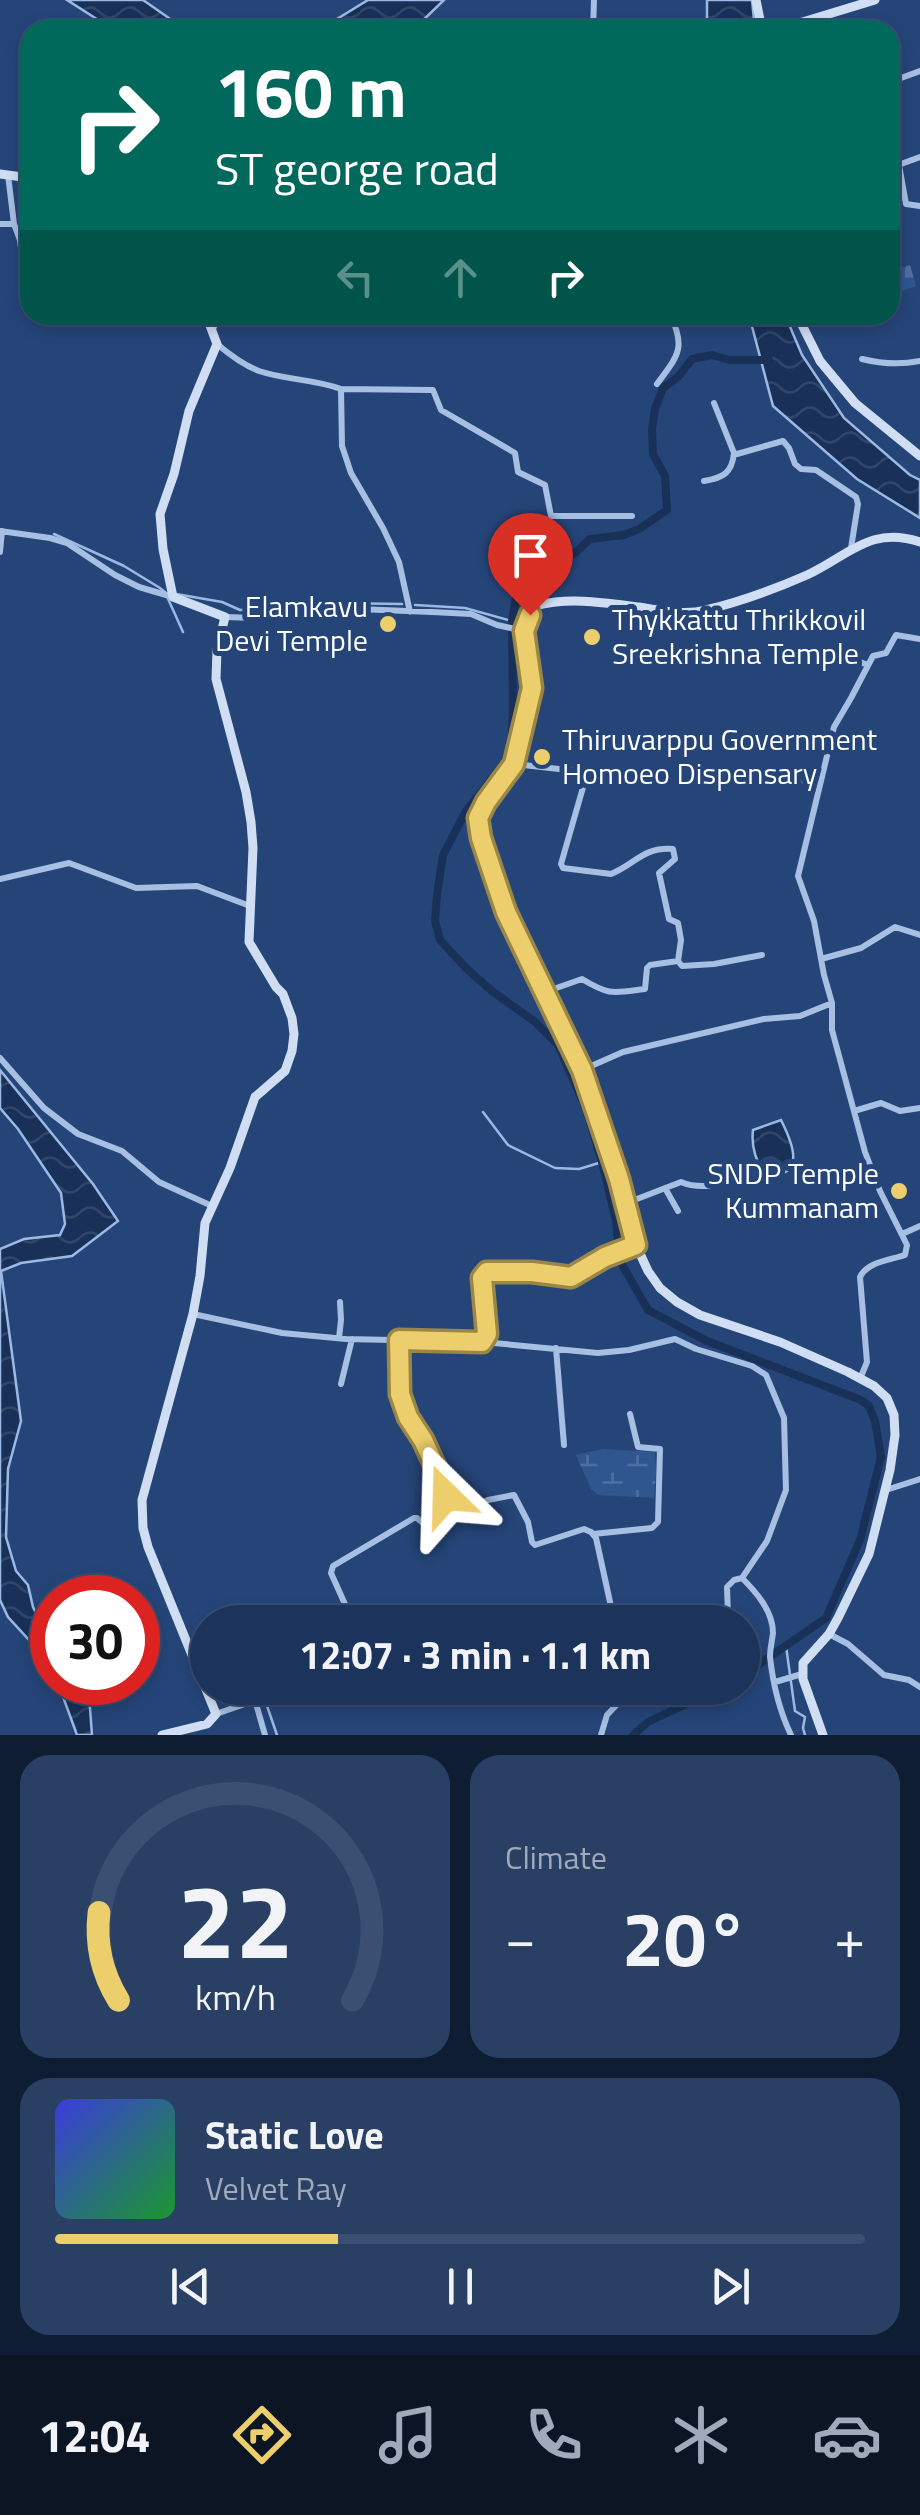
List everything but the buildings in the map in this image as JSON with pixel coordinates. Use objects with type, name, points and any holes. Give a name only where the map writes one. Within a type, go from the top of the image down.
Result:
[{"type":"main road","points":[[809,20],[875,0]]},
{"type":"main road","points":[[162,1735],[207,1724],[216,1714],[148,1547],[142,1500],[193,1314],[204,1223],[214,1207],[256,1097],[285,1071],[294,1034],[282,994],[249,942],[253,848],[246,792],[216,680],[217,650],[225,617],[170,595],[160,533],[160,514],[189,411],[218,344],[210,325]]},
{"type":"main road","points":[[802,325],[820,361],[855,403],[920,456]]},
{"type":"main road","points":[[823,1735],[803,1674],[803,1662],[828,1634],[869,1554],[895,1436],[888,1398],[874,1386],[812,1355],[700,1315],[660,1288],[632,1246],[610,1150],[582,1070],[506,912],[488,863],[478,818],[514,764],[532,688],[521,630],[534,609],[554,601],[674,613],[704,611],[796,580],[851,548],[885,536],[920,542]]},
{"type":"street","points":[[4,175],[20,240]]},
{"type":"street","points":[[900,186],[906,204],[920,206]]},
{"type":"street","points":[[0,224],[14,224]]},
{"type":"street","points":[[212,330],[215,325]]},
{"type":"street","points":[[658,384],[678,354],[675,325]]},
{"type":"street","points":[[218,344],[236,360],[261,372],[340,388],[433,390],[441,410],[515,453],[518,472],[545,485],[551,516],[632,516]]},
{"type":"street","points":[[862,359],[904,364],[920,360]]},
{"type":"street","points":[[340,388],[342,446],[351,474],[384,528],[399,562],[410,612]]},
{"type":"street","points":[[704,481],[728,473],[733,464],[734,453],[714,403]]},
{"type":"street","points":[[734,453],[782,441],[801,469],[816,470],[856,497],[851,548]]},
{"type":"street","points":[[0,552],[1,531],[50,538],[67,543],[139,587],[170,595]]},
{"type":"street","points":[[225,617],[260,618],[333,608],[471,614],[521,630]]},
{"type":"street","points":[[860,1380],[867,1362],[860,1277],[863,1270],[905,1255],[906,1244],[870,1164],[854,1111],[832,1030],[832,1004],[814,921],[798,876],[834,728],[873,656],[886,654],[896,635],[920,639]]},
{"type":"street","points":[[836,653],[868,665]]},
{"type":"street","points":[[514,764],[585,772],[560,864],[564,868],[611,874],[643,853],[673,849],[674,859],[659,873],[669,919],[678,923],[678,962]]},
{"type":"street","points":[[756,769],[818,784]]},
{"type":"street","points":[[0,879],[69,863],[136,888],[197,886],[250,906]]},
{"type":"street","points":[[821,960],[861,948],[895,928],[920,935]]},
{"type":"street","points":[[545,992],[582,979],[598,990],[618,993],[646,989],[650,965],[678,962],[682,966],[701,966],[762,954]]},
{"type":"street","points":[[582,1070],[623,1052],[764,1020],[800,1016],[832,1004]]},
{"type":"street","points":[[0,1058],[44,1108],[78,1134],[122,1151],[159,1182],[214,1207]]},
{"type":"street","points":[[854,1111],[881,1103],[900,1111],[920,1108]]},
{"type":"street","points":[[624,1204],[680,1182],[715,1186],[750,1178],[769,1180]]},
{"type":"street","points":[[665,1188],[678,1211]]},
{"type":"street","points":[[902,1234],[920,1226]]},
{"type":"street","points":[[482,1342],[487,1334],[482,1278],[487,1272],[571,1277],[632,1246]]},
{"type":"street","points":[[339,1338],[340,1302]]},
{"type":"street","points":[[193,1314],[265,1330],[339,1338],[482,1342],[598,1353],[675,1340],[752,1366],[766,1375],[784,1418],[786,1490],[767,1541],[742,1578],[727,1587],[728,1605]]},
{"type":"street","points":[[342,1384],[352,1339]]},
{"type":"street","points":[[399,1340],[400,1394],[440,1477],[452,1516]]},
{"type":"street","points":[[556,1348],[564,1445]]},
{"type":"street","points":[[346,1605],[331,1573],[334,1566],[414,1518],[430,1525],[488,1500],[514,1495],[536,1544],[584,1529],[593,1534],[652,1528],[658,1522],[660,1449],[638,1447],[630,1414]]},
{"type":"street","points":[[886,1490],[920,1479]]},
{"type":"street","points":[[593,1534],[611,1605]]},
{"type":"street","points":[[742,1578],[770,1614],[776,1697],[791,1735]]},
{"type":"street","points":[[828,1634],[848,1644],[884,1675],[920,1686]]},
{"type":"street","points":[[774,1682],[803,1674]]},
{"type":"street","points":[[216,1714],[241,1705]]},
{"type":"street","points":[[256,1705],[265,1735]]},
{"type":"street","points":[[601,1735],[607,1714],[616,1705]]},
{"type":"green space","points":[[910,265],[916,286],[900,292],[900,268]]},
{"type":"green space","points":[[603,1449],[655,1452],[654,1498],[598,1495],[591,1489],[576,1455]]},
{"type":"water","points":[[67,0],[143,0],[172,20],[98,20]]},
{"type":"water","points":[[368,0],[444,0],[423,20],[335,20]]},
{"type":"water","points":[[707,0],[752,0],[754,20],[707,20]]},
{"type":"water","points":[[752,325],[789,325],[802,355],[844,418],[920,480],[920,518],[857,479],[773,406]]},
{"type":"water","points":[[0,1070],[93,1184],[118,1221],[72,1256],[21,1263],[1,1271],[21,1421],[8,1469],[6,1537],[16,1571],[28,1585],[30,1641],[8,1617],[0,1600],[0,1249],[24,1239],[60,1235],[65,1224],[61,1193],[0,1108]]},
{"type":"water","points":[[781,1120],[792,1148],[792,1164],[780,1174],[768,1176],[755,1155],[753,1130]]},
{"type":"water","points":[[66,1705],[90,1705],[92,1735],[77,1735]]},
{"type":"waterway","points":[[760,1664],[826,1618],[860,1540],[881,1457],[869,1406],[707,1341],[648,1310],[620,1261],[616,1221],[602,1162],[586,1109],[558,1045],[534,1021],[466,968],[440,940],[435,921],[443,855],[466,811],[511,752],[512,621],[517,592],[524,580],[575,553],[590,539],[624,535],[667,510],[665,476],[653,454],[655,409],[663,388],[692,359],[712,355],[729,360],[769,360]]},
{"type":"waterway","points":[[54,534],[124,566],[160,588],[183,632]]},
{"type":"waterway","points":[[176,594],[222,602],[240,610],[332,603],[402,604]]},
{"type":"waterway","points":[[415,605],[465,608],[512,621]]},
{"type":"waterway","points":[[483,1112],[508,1145],[555,1168],[579,1169],[602,1162]]},
{"type":"waterway","points":[[786,1646],[795,1711],[805,1717],[805,1735]]},
{"type":"waterway","points":[[267,1705],[277,1735]]},
{"type":"waterway","points":[[633,1735],[648,1722],[684,1705]]},
{"type":"place","name":"Elamkavu Devi Temple","points":[[388,624]]},
{"type":"place","name":"Thykkattu Thrikkovil Sreekrishna Temple","points":[[592,637]]},
{"type":"place","name":"Thiruvarppu Government Homoeo Dispensary","points":[[542,757]]},
{"type":"place","name":"SNDP Temple Kummanam","points":[[899,1191]]},
{"type":"route","points":[[446,1496],[400,1394],[399,1340],[482,1342],[487,1334],[482,1278],[487,1272],[571,1277],[636,1245],[619,1179],[582,1070],[506,912],[481,838],[478,818],[514,764],[532,688],[524,631],[530,615]]}]
